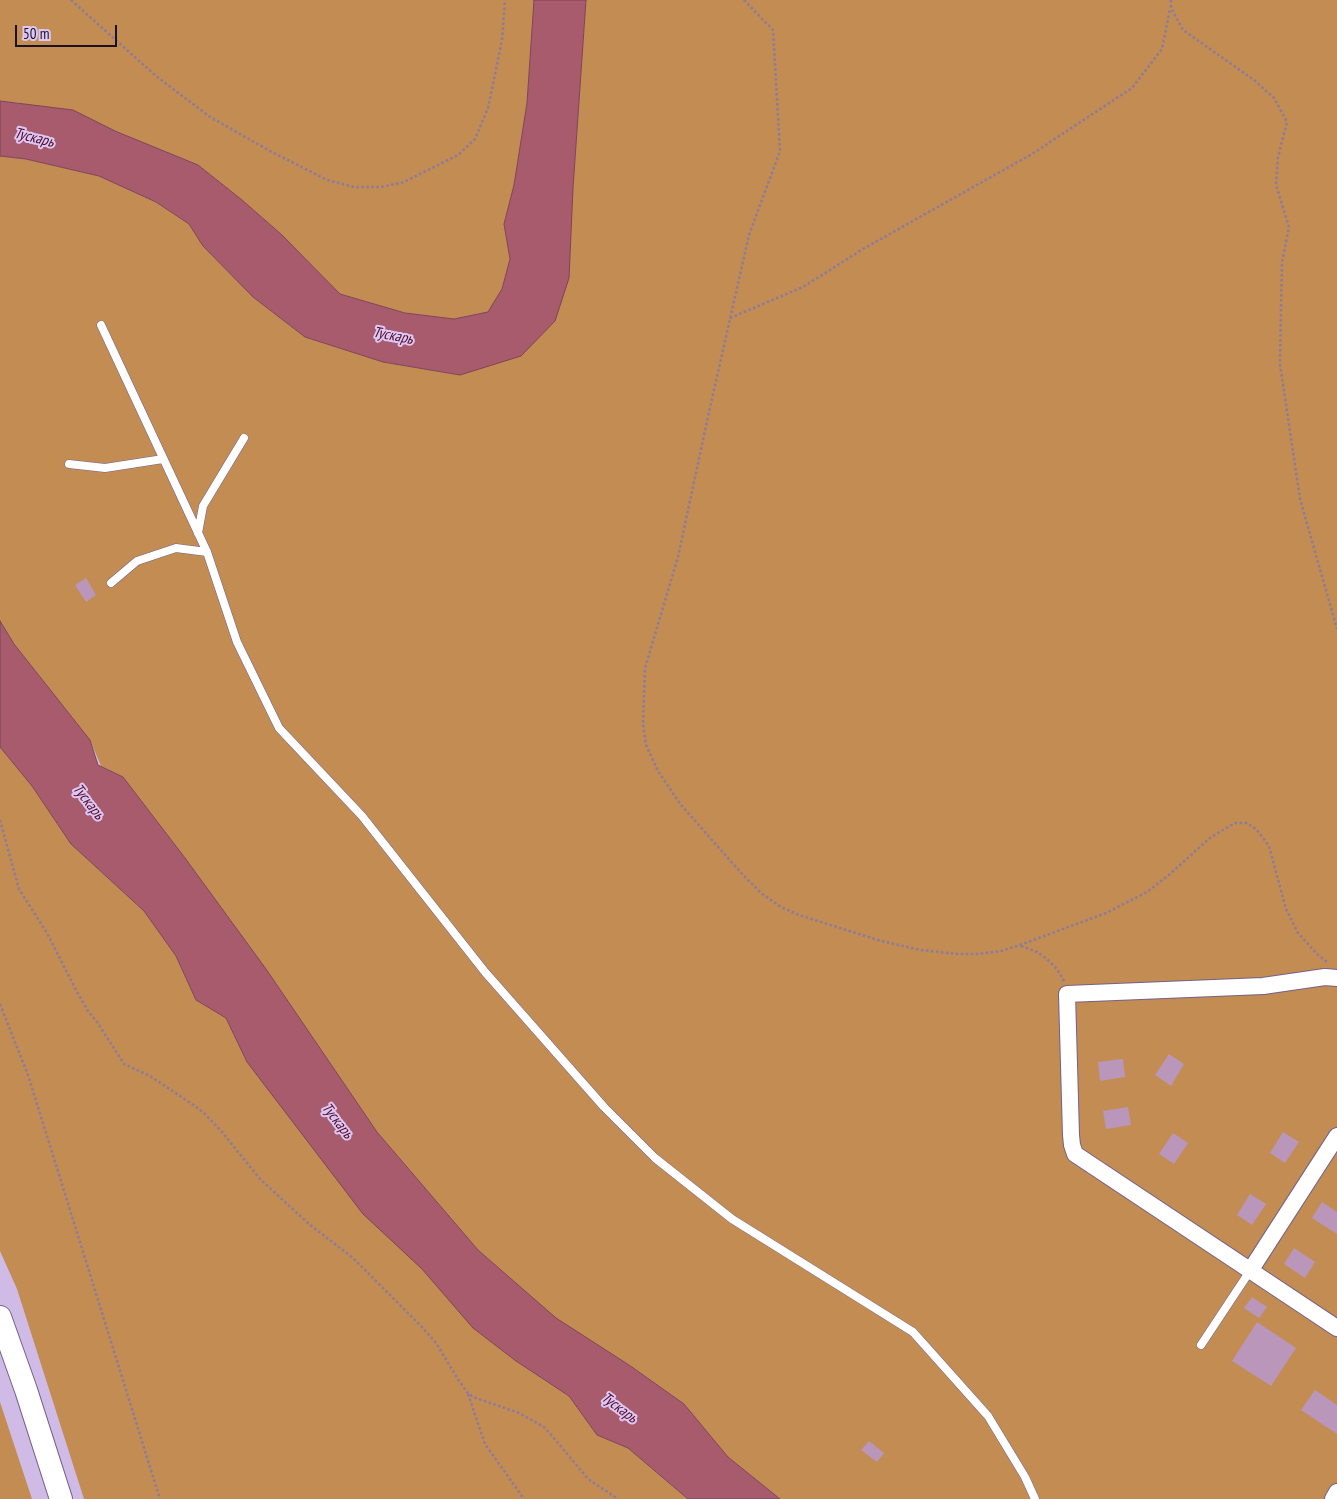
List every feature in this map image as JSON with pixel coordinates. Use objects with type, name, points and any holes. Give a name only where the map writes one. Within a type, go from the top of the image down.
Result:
[{"type":"main road","points":[[0,1318],[26,1390],[61,1499]]},
{"type":"street","points":[[1334,971],[1325,977],[1263,986],[1067,994],[1071,1134],[1075,1154],[1337,1328]]},
{"type":"street","points":[[1250,1271],[1337,1136]]},
{"type":"street","points":[[1333,1499],[1337,1492]]},
{"type":"lane","points":[[101,325],[207,552],[237,642],[279,728],[362,816],[492,980],[604,1107],[655,1158],[732,1219],[913,1332],[988,1416],[1026,1477],[1035,1499]]},
{"type":"lane","points":[[198,533],[203,506],[244,438]]},
{"type":"lane","points":[[69,464],[105,468],[163,458]]},
{"type":"lane","points":[[111,583],[137,562],[176,548],[207,552]]},
{"type":"lane","points":[[1201,1345],[1250,1271]]},
{"type":"path","points":[[71,0],[156,76],[210,117],[327,180],[354,188],[381,187],[404,182],[458,156],[475,139],[488,108],[502,40],[504,0]]},
{"type":"path","points":[[744,0],[774,30],[780,151],[749,235],[708,412],[678,557],[645,668],[643,724],[646,745],[658,771],[681,805],[743,875],[761,893],[780,907],[880,941],[921,950],[958,954],[979,954],[1020,946],[1106,913],[1147,892],[1212,837],[1236,823],[1246,823],[1256,829],[1269,846],[1286,909],[1298,933],[1334,971]]},
{"type":"path","points":[[730,318],[803,287],[863,248],[1032,154],[1132,88],[1162,49],[1170,0]]},
{"type":"path","points":[[1170,8],[1183,30],[1254,80],[1274,98],[1287,122],[1278,157],[1276,185],[1289,227],[1282,262],[1280,364],[1300,499],[1337,629]]},
{"type":"path","points":[[0,820],[19,889],[47,932],[77,992],[119,1059],[130,1068],[150,1076],[204,1113],[260,1179],[309,1224],[354,1258],[420,1325],[436,1343],[467,1392],[473,1397],[519,1413],[544,1427],[588,1479],[618,1499]]},
{"type":"path","points":[[1020,946],[1037,952],[1057,969],[1064,980],[1067,994]]},
{"type":"path","points":[[0,1004],[28,1075],[160,1499]]},
{"type":"path","points":[[467,1392],[485,1444],[524,1499]]},
{"type":"shaded area","points":[[0,0],[534,0],[527,103],[514,185],[504,224],[510,259],[502,289],[489,312],[454,319],[405,313],[340,294],[282,235],[198,165],[115,131],[20,103],[0,101]]},
{"type":"shaded area","points":[[586,0],[1337,0],[1337,1499],[780,1499],[728,1457],[684,1404],[629,1365],[555,1318],[478,1250],[377,1132],[266,969],[185,858],[123,777],[101,766],[90,740],[14,644],[0,621],[0,156],[26,159],[99,176],[156,202],[189,224],[203,246],[253,297],[305,337],[383,362],[460,375],[573,188]]},
{"type":"shaded area","points":[[0,747],[32,786],[71,844],[144,911],[176,956],[196,1000],[226,1018],[247,1062],[474,1328],[516,1361],[569,1396],[597,1435],[628,1448],[688,1499],[84,1499],[17,1289],[0,1251]]},
{"type":"shaded area","points":[[0,1402],[32,1499],[0,1499]]},
{"type":"water","name":"Тускарь","points":[[534,0],[586,0],[573,188],[569,278],[555,321],[521,356],[460,375],[383,362],[305,337],[253,297],[203,246],[189,224],[156,202],[99,176],[26,159],[0,156],[0,101],[73,110],[115,131],[198,165],[282,235],[340,294],[405,313],[454,319],[488,312],[502,289],[510,259],[504,224],[514,185],[527,103]]},
{"type":"water","name":"Тускарь","points":[[0,621],[14,644],[90,740],[98,765],[123,777],[266,969],[377,1132],[478,1250],[556,1318],[629,1365],[684,1404],[728,1457],[780,1499],[688,1499],[628,1448],[597,1435],[569,1396],[516,1361],[473,1328],[422,1269],[363,1214],[247,1062],[226,1018],[196,1000],[176,956],[144,911],[71,844],[32,786],[0,747]]},
{"type":"building","points":[[86,578],[96,595],[86,602],[75,585]]},
{"type":"building","points":[[1169,1054],[1184,1064],[1171,1086],[1155,1075]]},
{"type":"building","points":[[1123,1059],[1125,1077],[1100,1081],[1098,1062]]},
{"type":"building","points":[[1128,1107],[1131,1125],[1106,1129],[1103,1111]]},
{"type":"building","points":[[1283,1132],[1299,1142],[1285,1163],[1270,1153]]},
{"type":"building","points":[[1173,1133],[1188,1143],[1174,1164],[1159,1154]]},
{"type":"building","points":[[1250,1194],[1266,1204],[1252,1225],[1237,1215]]},
{"type":"building","points":[[1322,1202],[1337,1212],[1337,1234],[1312,1218]]},
{"type":"building","points":[[1294,1248],[1315,1262],[1305,1278],[1284,1264]]},
{"type":"building","points":[[1252,1297],[1267,1307],[1259,1318],[1244,1308]]},
{"type":"building","points":[[1257,1322],[1296,1348],[1271,1386],[1232,1361]]},
{"type":"building","points":[[1315,1390],[1337,1405],[1337,1434],[1301,1410]]},
{"type":"building","points":[[869,1441],[884,1453],[877,1462],[861,1450]]}]
